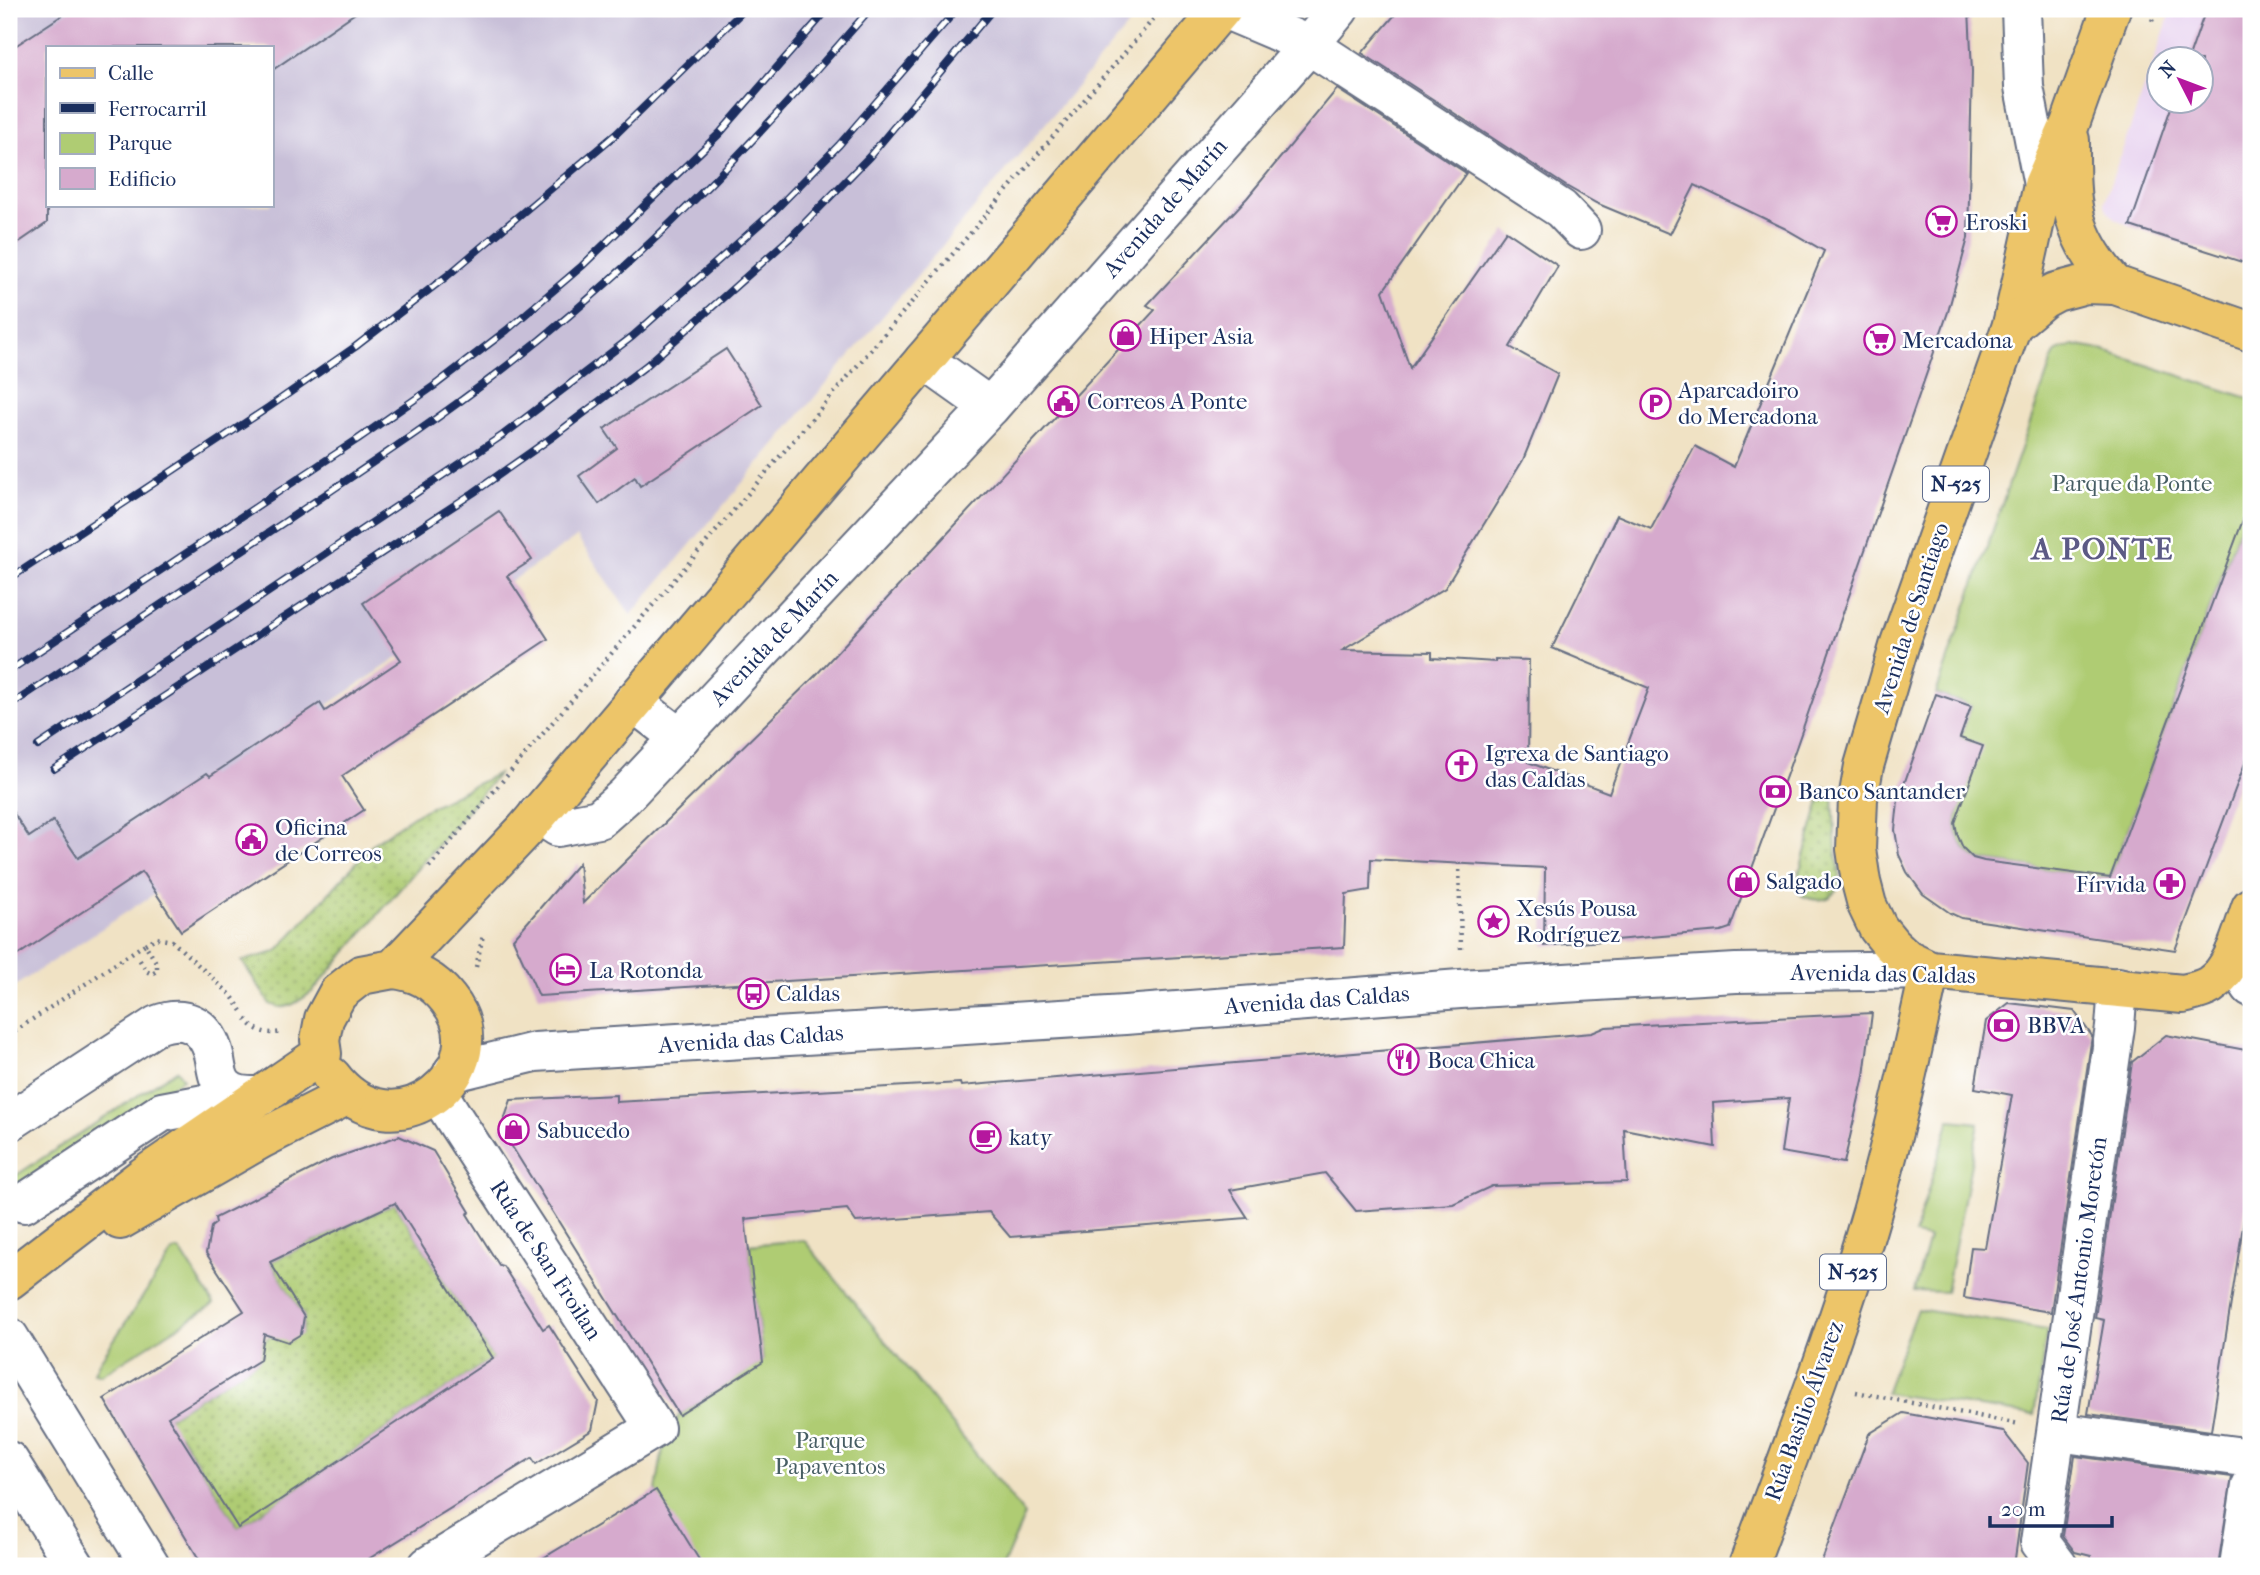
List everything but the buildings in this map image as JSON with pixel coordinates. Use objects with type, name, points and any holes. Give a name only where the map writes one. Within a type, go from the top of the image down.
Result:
[{"type":"main road","points":[[393,969],[528,826],[1223,9]]},
{"type":"main road","name":"Avenida de Santiago","points":[[1930,970],[1907,958],[1891,944],[1878,928],[1867,905],[1856,849],[1858,799],[1864,766],[1900,643],[2012,325],[2043,185],[2070,124],[2111,9]]},
{"type":"main road","points":[[2070,124],[2070,196],[2073,216],[2086,248],[2098,267],[2115,285]]},
{"type":"main road","points":[[2012,325],[2043,299],[2056,292],[2086,284],[2115,285],[2251,332]]},
{"type":"main road","points":[[438,986],[437,968],[443,946],[528,826]]},
{"type":"main road","points":[[2235,952],[2251,906]]},
{"type":"main road","name":"Avenida das Caldas","points":[[1930,970],[2183,994],[2210,985],[2235,952]]},
{"type":"main road","points":[[393,969],[426,978],[438,986],[452,1004],[461,1025],[460,1056],[447,1081],[424,1102],[397,1110],[384,1110],[364,1104],[348,1095],[330,1075],[320,1040],[324,1018],[338,993],[361,975],[393,969]]},
{"type":"main road","name":"Rúa Basilio Álvarez","points":[[1748,1566],[1816,1384],[1864,1239],[1891,1139],[1930,970]]},
{"type":"main road","points":[[9,1282],[144,1176],[252,1096],[322,1054]]},
{"type":"main road","points":[[9,1282],[261,1139],[348,1095]]},
{"type":"street","points":[[1223,9],[1310,45],[1561,209],[1581,230]]},
{"type":"street","name":"Avenida de Marín","points":[[528,826],[558,827],[599,819],[625,796],[990,407],[1339,9]]},
{"type":"street","points":[[2021,9],[2024,87],[2043,185]]},
{"type":"street","points":[[924,360],[990,407]]},
{"type":"street","points":[[633,702],[680,738]]},
{"type":"street","points":[[2235,952],[2243,975],[2251,987]]},
{"type":"street","name":"Avenida das Caldas","points":[[447,1081],[535,1052],[1736,973],[1930,970]]},
{"type":"street","name":"Rúa de José Antonio Moretón","points":[[2058,1566],[2040,1542],[2115,1027],[2118,987]]},
{"type":"street","points":[[9,1122],[157,1025],[179,1019],[199,1028],[208,1039],[220,1081],[227,1090],[252,1096]]},
{"type":"street","name":"Rúa de San Froilan","points":[[428,1566],[655,1428],[440,1096],[447,1081]]},
{"type":"street","points":[[23,1203],[162,1112],[252,1096]]},
{"type":"street","points":[[9,1337],[150,1566]]},
{"type":"street","points":[[2057,1432],[2251,1458]]},
{"type":"street","points":[[9,1461],[75,1566]]},
{"type":"street","points":[[2239,1566],[2251,1486]]},
{"type":"path","points":[[426,871],[1162,9]]},
{"type":"path","points":[[1459,863],[1461,948]]},
{"type":"path","points":[[9,1035],[156,938],[172,941],[231,995],[254,1028],[279,1033],[289,1026]]},
{"type":"path","points":[[138,957],[149,973],[157,971],[157,964],[145,944]]},
{"type":"path","points":[[1816,1384],[2057,1432]]},
{"type":"shaded area","points":[[9,9],[1142,9],[631,615],[577,537],[328,705],[362,756],[9,990]]},
{"type":"shaded area","points":[[2172,9],[2251,9],[2251,265],[2130,226],[2114,218],[2104,202],[2144,88],[2144,116],[2214,116],[2214,46],[2159,46]]},
{"type":"green space","name":"Parque da Ponte","points":[[2073,345],[2101,350],[2251,399],[2251,497],[2110,878],[1984,861],[1967,852],[1960,842],[1955,823],[1981,746],[1960,738],[1971,706],[1936,694],[2053,357],[2057,351]]},
{"type":"green space","points":[[499,773],[312,992],[287,1007],[270,1004],[242,961],[276,952],[375,842],[418,813]]},
{"type":"green space","points":[[1824,787],[1828,788],[1833,796],[1840,877],[1839,885],[1832,896],[1821,900],[1801,895],[1795,887]]},
{"type":"green space","points":[[177,1070],[183,1079],[9,1192],[9,1180]]},
{"type":"green space","points":[[1950,1120],[1979,1123],[1946,1292],[1914,1291],[1929,1238],[1914,1235]]},
{"type":"green space","points":[[395,1203],[493,1358],[238,1528],[180,1435],[166,1432],[160,1423],[259,1360],[262,1343],[270,1336],[301,1334],[304,1317],[270,1262]]},
{"type":"green space","name":"Parque Papaventos","points":[[804,1240],[1025,1515],[1003,1566],[695,1566],[656,1490],[663,1449],[679,1415],[763,1361],[748,1245]]},
{"type":"green space","points":[[178,1250],[214,1304],[101,1375],[94,1373],[173,1251]]},
{"type":"green space","points":[[1917,1309],[2047,1330],[2034,1415],[1885,1393]]},
{"type":"railway","points":[[9,579],[269,407],[355,347],[447,276],[616,134],[745,9]]},
{"type":"railway","points":[[9,671],[358,439],[507,330],[582,266],[720,133],[828,9]]},
{"type":"railway","points":[[9,706],[394,448],[553,329],[602,287],[696,198],[785,105],[870,9]]},
{"type":"railway","points":[[38,746],[503,435],[633,336],[772,213],[839,145],[957,9]]},
{"type":"railway","points":[[54,769],[473,493],[647,365],[792,236],[869,157],[993,9]]},
{"type":"place","name":"Eroski","points":[[1942,222]]},
{"type":"place","name":"Hiper Asia","points":[[1126,336]]},
{"type":"place","name":"Mercadona","points":[[1879,340]]},
{"type":"place","name":"Correos A Ponte","points":[[1064,401]]},
{"type":"place","name":"Aparcadoiro do Mercadona","points":[[1655,403]]},
{"type":"place","name":"Igrexa de Santiago das Caldas","points":[[1462,766]]},
{"type":"place","name":"Banco Santander","points":[[1775,791]]},
{"type":"place","name":"Oficina de Correos","points":[[252,840]]},
{"type":"place","name":"Salgado","points":[[1743,881]]},
{"type":"place","name":"Fírvida","points":[[2169,884]]},
{"type":"place","name":"Xesús Pousa Rodríguez","points":[[1493,921]]},
{"type":"place","name":"La Rotonda","points":[[566,970]]},
{"type":"place","name":"Caldas","points":[[753,993]]},
{"type":"place","name":"BBVA","points":[[2004,1025]]},
{"type":"place","name":"Boca Chica","points":[[1404,1060]]},
{"type":"place","name":"Sabucedo","points":[[514,1130]]},
{"type":"place","name":"katy","points":[[986,1137]]},
{"type":"district","name":"A PONTE","points":[[2103,549]]}]
